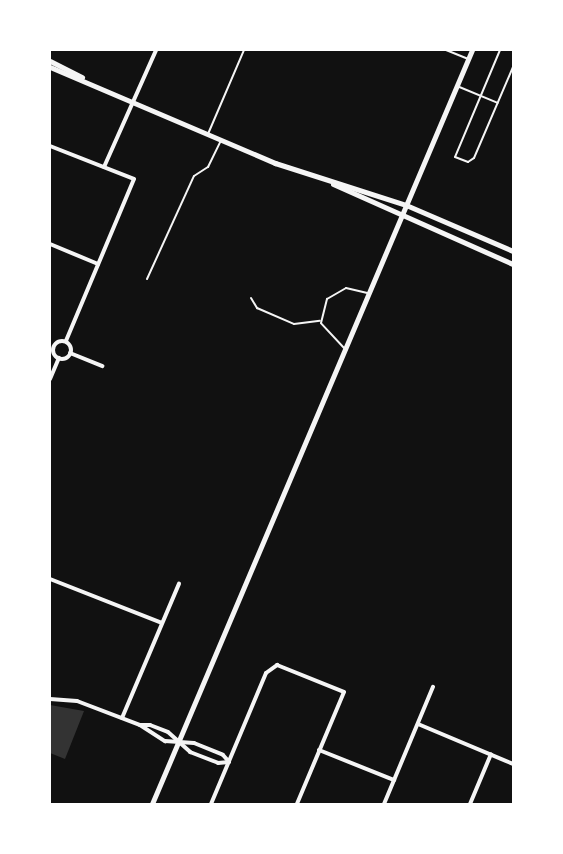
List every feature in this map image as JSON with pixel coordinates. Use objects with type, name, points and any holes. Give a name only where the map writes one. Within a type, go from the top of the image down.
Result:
[{"type":"main road","points":[[50,60],[102,88]]},
{"type":"main road","points":[[50,67],[221,140],[326,181],[401,216],[513,264]]},
{"type":"main road","points":[[326,181],[406,205],[513,251]]},
{"type":"street","points":[[104,167],[156,50]]},
{"type":"street","points":[[152,804],[472,50]]},
{"type":"street","points":[[50,146],[134,179],[66,341],[70,353]]},
{"type":"street","points":[[50,244],[98,264]]},
{"type":"street","points":[[58,358],[52,345],[66,341]]},
{"type":"street","points":[[50,378],[58,358],[70,353],[102,366]]},
{"type":"street","points":[[50,580],[162,623]]},
{"type":"street","points":[[122,718],[179,584]]},
{"type":"street","points":[[211,804],[272,665],[344,692],[297,804]]},
{"type":"street","points":[[384,804],[433,687]]},
{"type":"street","points":[[50,699],[77,701],[140,725],[168,732],[178,741],[218,764],[228,762]]},
{"type":"street","points":[[418,724],[513,764]]},
{"type":"street","points":[[140,725],[165,741],[194,743],[222,755],[228,762]]},
{"type":"street","points":[[319,750],[394,780]]},
{"type":"street","points":[[470,804],[491,754]]},
{"type":"lane","points":[[208,134],[244,50]]},
{"type":"lane","points":[[446,50],[468,59]]},
{"type":"lane","points":[[500,50],[455,157],[468,162],[474,158],[513,67]]},
{"type":"lane","points":[[456,86],[498,103]]},
{"type":"lane","points":[[147,279],[194,176],[208,167],[221,140]]},
{"type":"lane","points":[[320,320],[332,292],[354,288],[369,293]]},
{"type":"lane","points":[[252,298],[257,308],[294,324],[320,320]]},
{"type":"lane","points":[[320,320],[345,349]]},
{"type":"shaded area","points":[[50,705],[84,711],[65,759],[50,753]]}]
